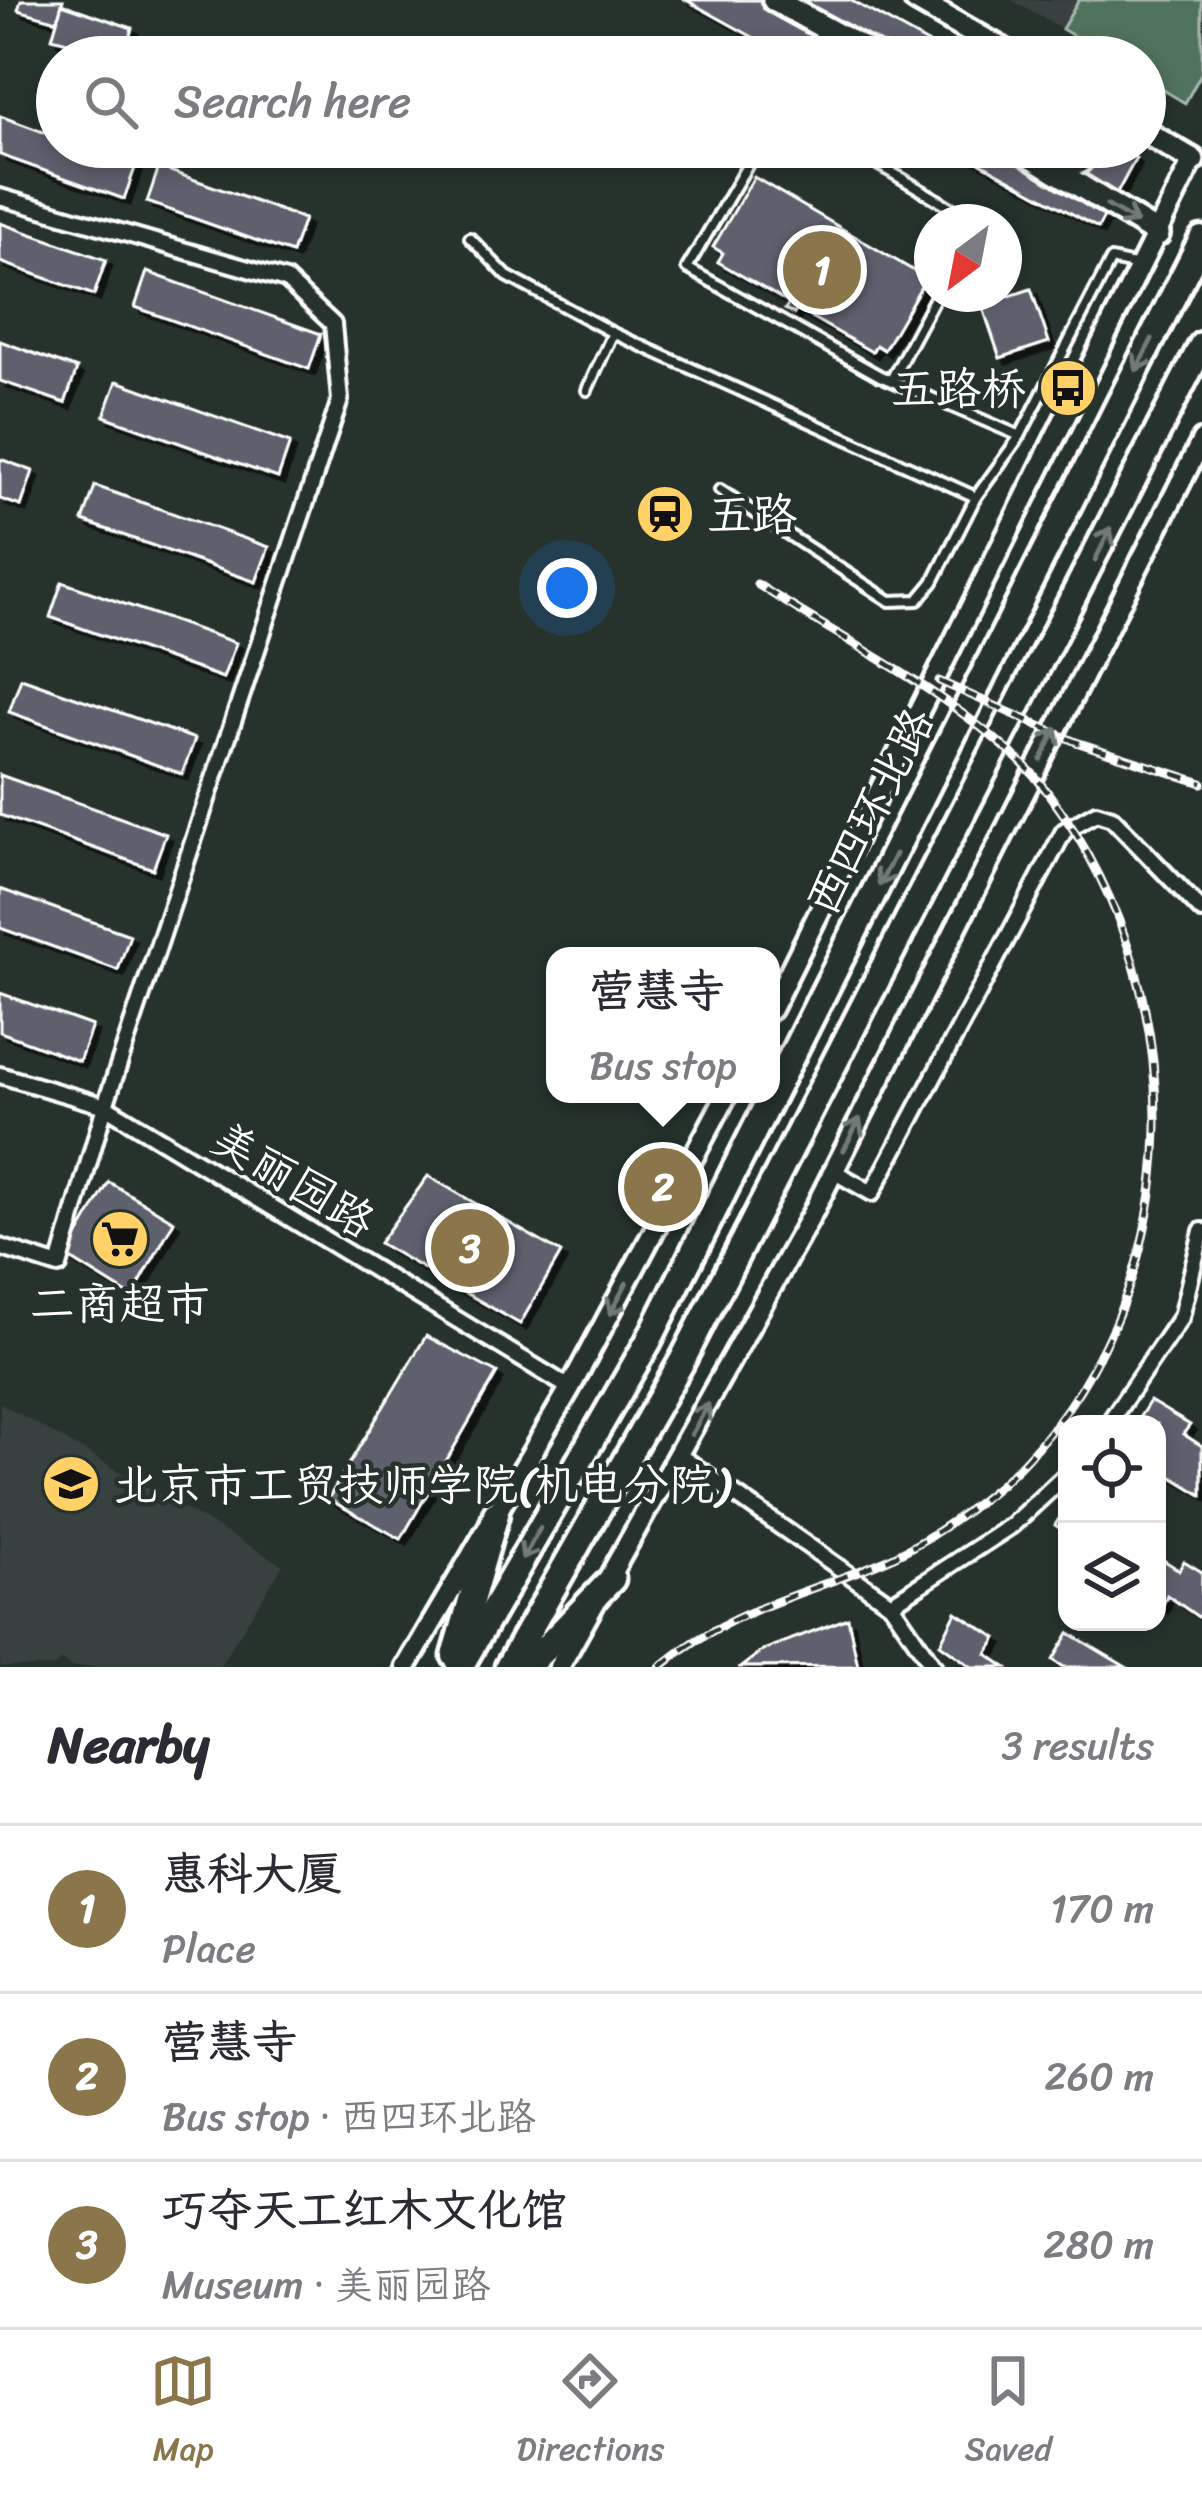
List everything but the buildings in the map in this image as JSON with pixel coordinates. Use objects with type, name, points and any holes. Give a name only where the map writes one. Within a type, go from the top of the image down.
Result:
[{"type":"highway","name":"西四环北路","points":[[780,1079],[1202,239]]},
{"type":"highway","name":"西四环北路","points":[[508,1667],[682,1360],[1202,345]]},
{"type":"highway","name":"西四环北路","points":[[456,1667],[648,1342],[768,1103]]},
{"type":"highway","points":[[456,1667],[496,1514]]},
{"type":"highway","points":[[527,1667],[613,1579]]},
{"type":"main road","points":[[774,0],[834,36]]},
{"type":"main road","points":[[916,0],[979,36]]},
{"type":"main road","points":[[1166,144],[1193,160]]},
{"type":"main road","points":[[1051,168],[1158,234]]},
{"type":"street","name":"西四环北路","points":[[780,991],[1193,160]]},
{"type":"street","points":[[0,197],[286,280],[333,324],[340,400],[104,1106],[59,1266],[0,1247]]},
{"type":"street","points":[[559,1667],[613,1579],[833,1171],[1202,440]]},
{"type":"street","points":[[833,1171],[872,1193],[1064,831],[1096,814],[1112,818],[1202,911]]},
{"type":"street","name":"美丽园路","points":[[0,1075],[104,1106],[570,1388]]},
{"type":"street","points":[[406,1667],[570,1388],[722,1103]]},
{"type":"street","points":[[1114,1415],[1181,1317],[1202,1232]]},
{"type":"street","points":[[680,1456],[891,1604],[934,1667]]},
{"type":"street","points":[[891,1604],[1012,1525],[1058,1482]]},
{"type":"lane","points":[[746,168],[687,268],[891,380],[1020,436]]},
{"type":"lane","points":[[886,169],[945,204]]},
{"type":"lane","points":[[470,238],[507,276],[613,333],[976,497]]},
{"type":"lane","points":[[719,490],[890,601],[918,600],[933,582],[976,497],[1020,436],[1111,260],[1141,266]]},
{"type":"lane","points":[[891,380],[927,312]]},
{"type":"lane","points":[[587,390],[613,333]]},
{"type":"shaded area","points":[[1011,0],[1079,0],[1062,29]]},
{"type":"shaded area","name":"北京市工贸技师学院(机电分院)","points":[[0,1403],[283,1565],[219,1667],[72,1667],[60,1660],[55,1667],[0,1667]]},
{"type":"green space","points":[[1079,0],[1202,0],[1202,72],[1185,103],[1166,92],[1166,36],[1074,36],[1062,29]]},
{"type":"railway","points":[[660,1667],[741,1617],[903,1552],[1001,1484],[1067,1409],[1115,1324],[1144,1232],[1156,1136],[1150,1039],[1128,945],[1088,855],[1033,774],[936,695],[757,584]]},
{"type":"railway","points":[[939,681],[1076,742],[1202,783]]},
{"type":"place","name":"惠科大厦","points":[[822,270]]},
{"type":"place","name":"五路桥","points":[[1068,388]]},
{"type":"place","name":"五路","points":[[665,514]]},
{"type":"place","name":"营慧寺","points":[[663,1187]]},
{"type":"place","name":"二商超市","points":[[120,1239]]},
{"type":"place","name":"巧夺天工红木文化馆","points":[[470,1248]]},
{"type":"place","name":"北京市工贸技师学院(机电分院)","points":[[71,1484]]}]
